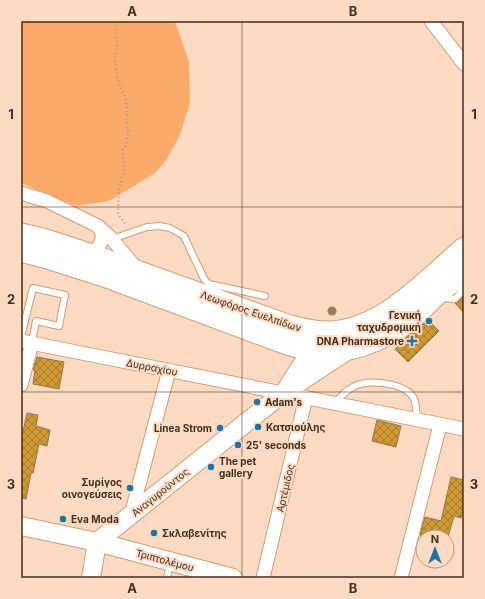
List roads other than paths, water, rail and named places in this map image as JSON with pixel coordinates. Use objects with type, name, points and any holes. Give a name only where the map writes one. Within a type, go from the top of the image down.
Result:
[{"type":"main road","name":"Λεωφόρος Ευελπίδων","points":[[21,234],[43,238],[92,254],[287,325],[316,331],[335,331],[357,327],[388,312],[408,297],[464,248]]},
{"type":"main road","name":"Λεωφόρος Ευελπίδων","points":[[21,251],[104,276],[242,328],[311,351],[350,350],[374,341],[407,322],[464,273]]},
{"type":"main road","name":"Αναγυρούντος","points":[[283,393],[311,351],[335,331]]},
{"type":"main road","name":"Αναγυρούντος","points":[[97,542],[283,393],[350,350]]},
{"type":"main road","points":[[21,526],[97,542],[91,578]]},
{"type":"main road","name":"Τριπτολέμου","points":[[97,542],[168,570],[233,578]]},
{"type":"street","points":[[431,21],[464,64]]},
{"type":"street","points":[[21,193],[47,200],[98,226],[112,238],[139,271]]},
{"type":"street","points":[[92,254],[100,246],[102,238],[102,232],[98,226]]},
{"type":"street","points":[[21,385],[25,340]]},
{"type":"street","name":"Δυρραχίου","points":[[25,340],[417,421],[464,429]]},
{"type":"street","points":[[131,515],[169,370]]},
{"type":"street","name":"Αρτέμιδος","points":[[263,578],[306,397]]},
{"type":"street","points":[[402,578],[440,425]]},
{"type":"lane","points":[[112,238],[147,227],[159,226],[170,228],[184,236],[204,279],[208,284],[264,296]]},
{"type":"lane","points":[[32,288],[65,295],[59,326],[36,321],[25,340],[32,288]]},
{"type":"lane","points":[[435,297],[455,299],[464,289]]},
{"type":"lane","points":[[335,404],[347,390],[353,387],[362,383],[381,382],[406,389],[413,396],[416,405],[417,421]]},
{"type":"place","name":"Γενική ταχυδρομική","points":[[429,321]]},
{"type":"place","name":"DNA Pharmastore","points":[[412,341]]},
{"type":"place","name":"Adam's","points":[[257,402]]},
{"type":"place","name":"Κατσιούλης","points":[[258,427]]},
{"type":"place","name":"Linea Strom","points":[[220,428]]},
{"type":"place","name":"25' seconds","points":[[238,445]]},
{"type":"place","name":"The pet gallery","points":[[211,467]]},
{"type":"place","name":"Συρίγος οινογεύσεις","points":[[130,488]]},
{"type":"place","name":"Eva Moda","points":[[63,519]]},
{"type":"place","name":"Σκλαβενίτης","points":[[154,533]]}]
